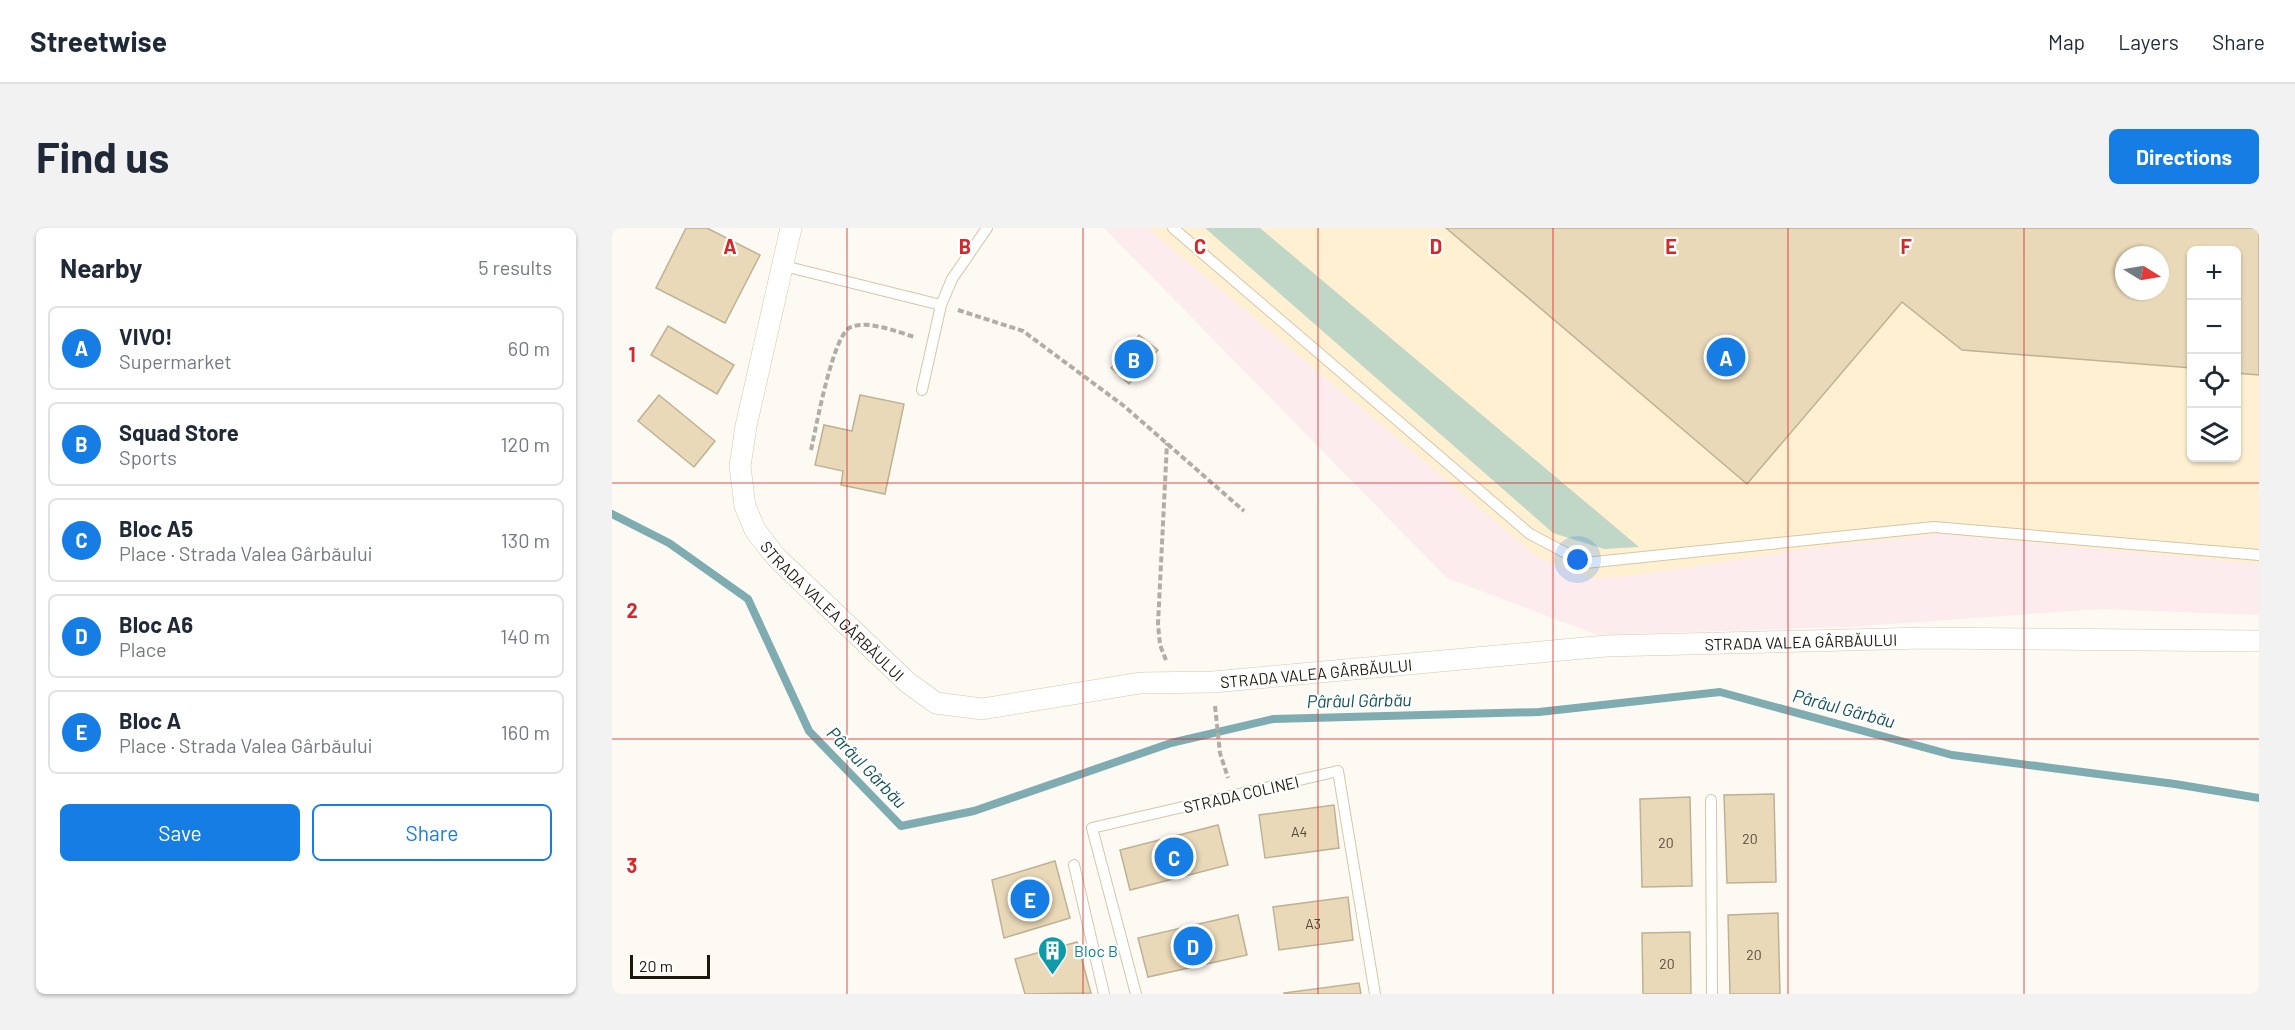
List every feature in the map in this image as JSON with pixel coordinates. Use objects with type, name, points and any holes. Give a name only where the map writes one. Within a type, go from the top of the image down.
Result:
[{"type":"street","name":"STRADA VALEA GÂRBĂULUI","points":[[791,228],[784,267],[746,426],[740,466],[745,506],[755,530],[776,557],[907,682],[936,703],[982,709],[1140,683],[1213,682],[1606,646],[1924,638],[2259,641]]},
{"type":"lane","points":[[922,390],[941,305],[952,279],[987,228]]},
{"type":"lane","points":[[1173,228],[1530,534],[1585,562],[1934,527],[2259,555]]},
{"type":"lane","points":[[784,267],[941,305]]},
{"type":"lane","name":"STRADA COLINEI","points":[[1136,994],[1092,828],[1338,771],[1375,994]]},
{"type":"lane","points":[[1712,800],[1712,994]]},
{"type":"lane","points":[[1074,866],[1104,994]]},
{"type":"path","points":[[941,305],[1023,331],[1124,406],[1244,511]]},
{"type":"path","points":[[811,450],[834,356],[845,330],[853,326],[873,326],[933,341]]},
{"type":"path","points":[[1167,443],[1158,624],[1160,645],[1177,683]]},
{"type":"path","points":[[1215,714],[1220,753],[1228,778]]},
{"type":"shaded area","points":[[1104,228],[2259,228],[2259,615],[2100,609],[1847,627],[1597,635],[1447,578]]},
{"type":"shaded area","points":[[1148,228],[1446,228],[1747,484],[1902,302],[1962,350],[2187,368],[2187,462],[2241,462],[2241,373],[2259,375],[2259,564],[1940,534],[1805,549],[1631,576],[1588,578],[1538,557]]},
{"type":"green space","points":[[1205,228],[1260,228],[1639,547],[1604,549],[1553,533]]},
{"type":"building","points":[[686,228],[707,228],[760,255],[725,323],[656,288]]},
{"type":"building","points":[[1446,228],[2259,228],[2259,375],[2241,373],[2241,246],[2187,246],[2187,368],[1962,350],[1902,302],[1747,484]]},
{"type":"building","points":[[668,326],[734,365],[717,394],[651,355]]},
{"type":"building","points":[[1139,335],[1158,350],[1129,384],[1111,368]]},
{"type":"building","points":[[659,395],[715,441],[694,467],[638,421]]},
{"type":"building","points":[[860,395],[904,404],[885,494],[841,485],[843,471],[815,465],[824,425],[852,431]]},
{"type":"building","points":[[1774,794],[1776,882],[1727,883],[1724,795]]},
{"type":"building","points":[[1690,797],[1692,886],[1642,887],[1640,799]]},
{"type":"building","points":[[1334,805],[1339,848],[1265,858],[1259,815]]},
{"type":"building","points":[[1218,825],[1228,865],[1130,890],[1120,850]]},
{"type":"building","points":[[1055,861],[1070,918],[1004,938],[992,880]]},
{"type":"building","points":[[1348,897],[1353,940],[1279,950],[1273,907]]},
{"type":"building","points":[[1778,913],[1780,994],[1730,994],[1728,915]]},
{"type":"building","points":[[1238,915],[1247,955],[1148,977],[1138,938]]},
{"type":"building","points":[[1690,932],[1691,994],[1643,994],[1642,933]]},
{"type":"building","name":"Bloc B","points":[[1077,942],[1091,993],[1025,994],[1015,959]]},
{"type":"building","points":[[1359,983],[1361,994],[1284,993]]},
{"type":"waterway","name":"Pârâul Gârbău","points":[[612,514],[669,543],[748,599],[809,731],[901,826],[974,811],[1171,743],[1273,719],[1539,712],[1720,692],[1952,755],[2175,784],[2259,798]]},
{"type":"place","name":"VIVO!","points":[[1726,357]]},
{"type":"place","name":"Squad Store","points":[[1134,359]]},
{"type":"place","name":"Bloc A5","points":[[1174,857]]},
{"type":"place","name":"Bloc A","points":[[1030,899]]},
{"type":"place","name":"Bloc A6","points":[[1193,946]]},
{"type":"place","name":"Bloc B","points":[[1053,976]]}]
